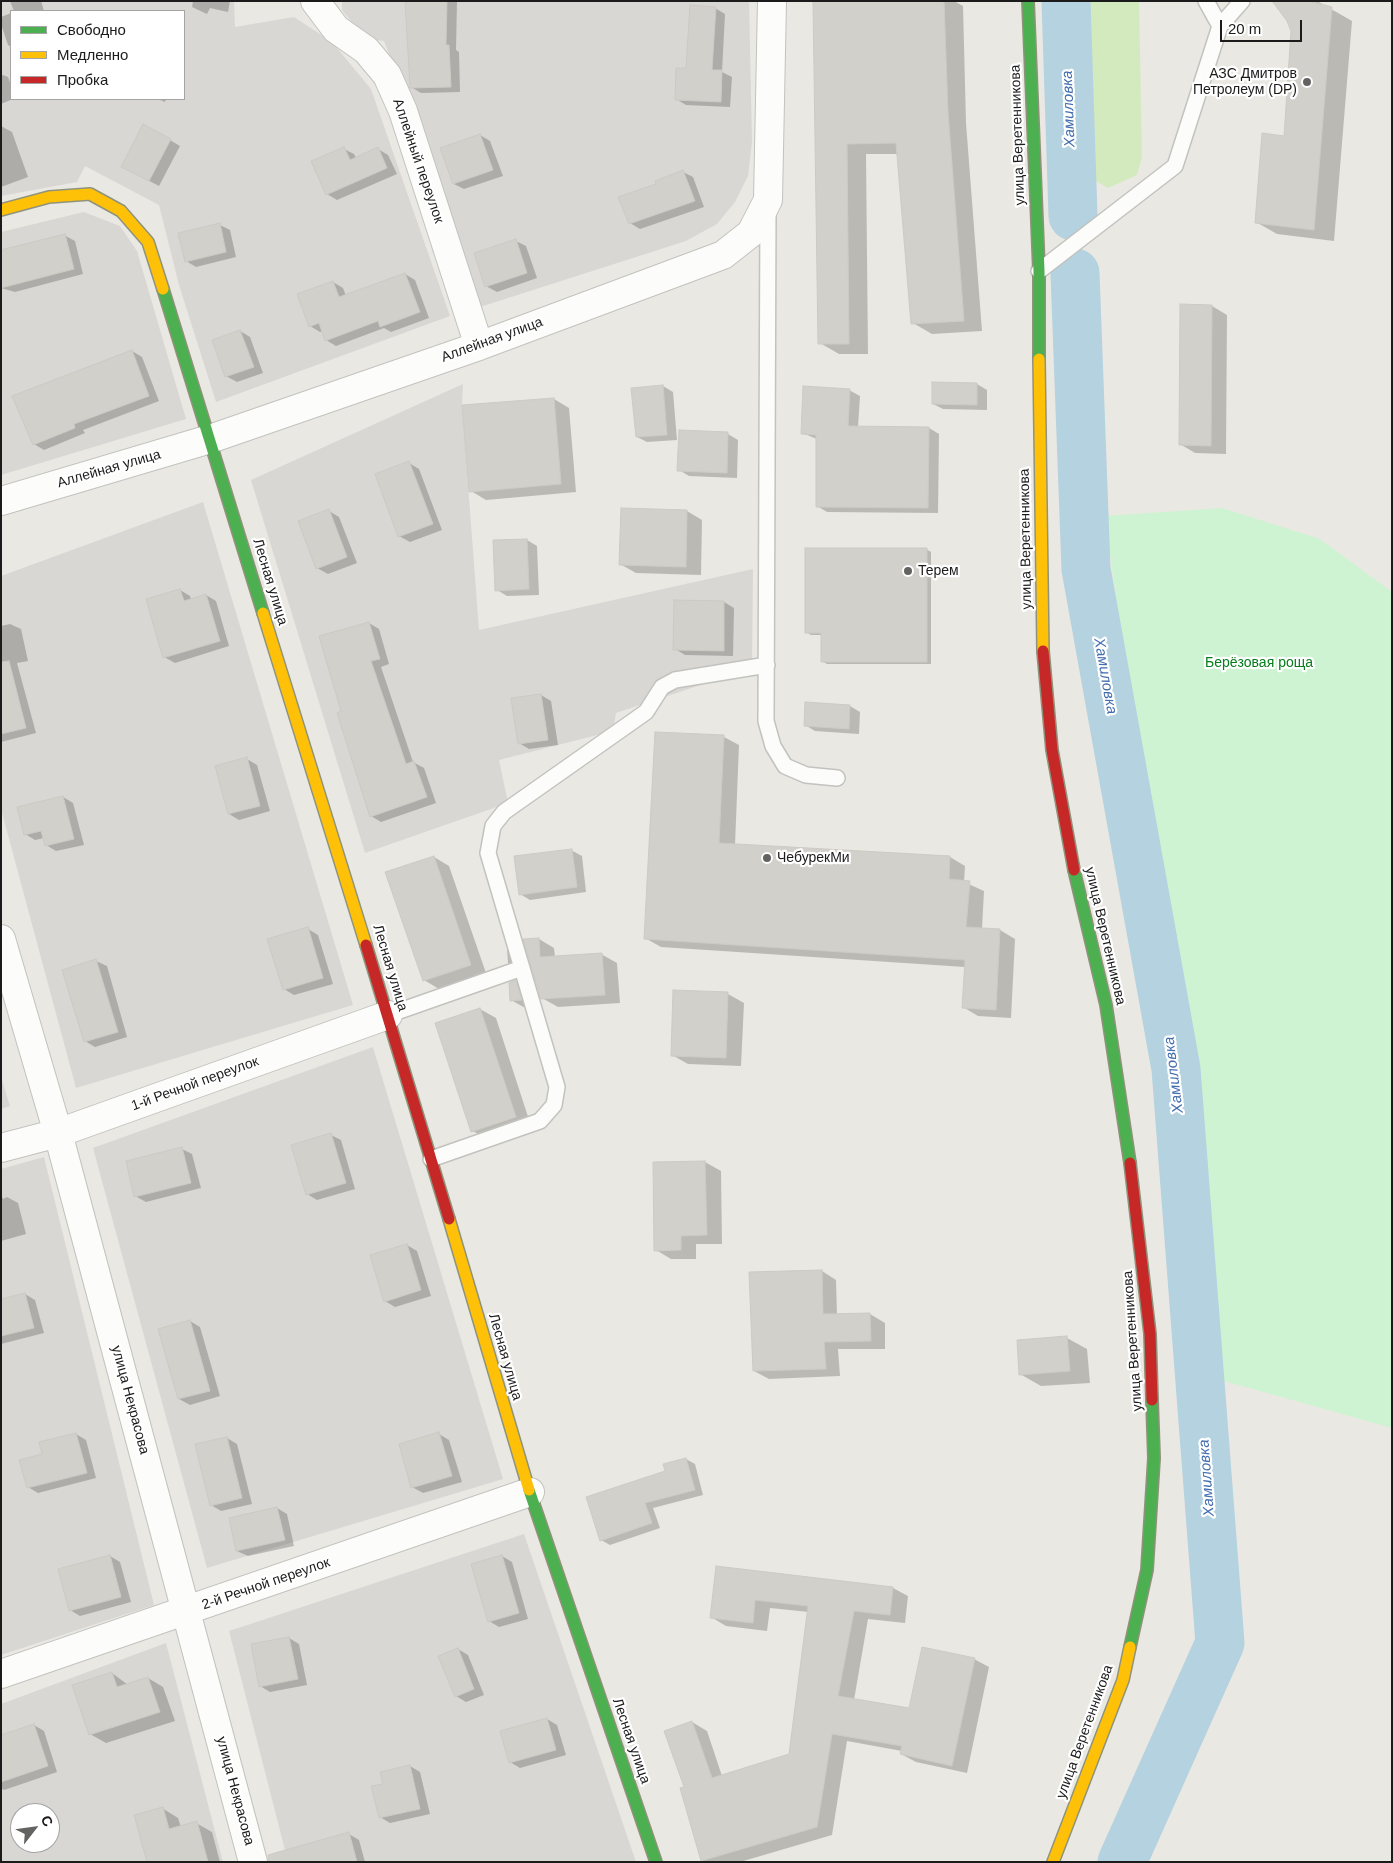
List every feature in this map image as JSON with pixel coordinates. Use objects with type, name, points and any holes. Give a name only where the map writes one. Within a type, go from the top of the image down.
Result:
[{"type":"main road","name":"улица Веретенникова","points":[[1028,1],[1039,271],[1040,509],[1044,674],[1052,750],[1070,852],[1106,1005],[1136,1204],[1150,1334],[1154,1458],[1147,1570],[1123,1680],[1053,1862]]},
{"type":"main road","name":"Лесная улица","points":[[1,210],[50,198],[90,194],[121,211],[148,242],[388,1014],[530,1492],[656,1862]]},
{"type":"street","name":"Аллейный переулок","points":[[315,1],[336,29],[366,50],[387,75],[403,111],[479,346]]},
{"type":"street","name":"Аллейная улица","points":[[1,501],[210,439],[479,346],[723,255],[751,233],[768,200],[772,1]]},
{"type":"street","name":"улица Некрасова","points":[[1,939],[58,1133],[253,1862]]},
{"type":"street","name":"1-й Речной переулок","points":[[1,1148],[58,1133],[388,1014]]},
{"type":"street","name":"2-й Речной переулок","points":[[1,1674],[530,1492]]},
{"type":"lane","points":[[1206,1],[1220,26]]},
{"type":"lane","points":[[1039,271],[1175,166],[1220,26],[1242,1]]},
{"type":"lane","points":[[768,200],[766,722],[773,746],[785,766],[806,775],[837,778]]},
{"type":"lane","points":[[431,1159],[540,1121],[554,1105],[557,1087],[488,853],[493,826],[504,812],[646,712],[662,687],[675,680],[767,665]]},
{"type":"lane","points":[[388,1014],[522,968]]},
{"type":"shaded area","points":[[1,1],[234,1],[235,27],[294,17],[332,42],[371,89],[450,316],[216,402],[179,285],[159,205],[85,166],[77,182],[1,196]]},
{"type":"shaded area","points":[[342,1],[749,1],[752,142],[748,176],[735,202],[717,224],[686,241],[480,307],[419,129],[384,41],[369,39],[354,25],[342,10]]},
{"type":"shaded area","points":[[84,212],[120,226],[137,251],[186,419],[1,475],[1,232]]},
{"type":"shaded area","points":[[463,384],[462,405],[479,630],[753,569],[752,668],[616,713],[613,731],[499,760],[508,803],[365,853],[251,480]]},
{"type":"shaded area","points":[[203,502],[353,1005],[76,1088],[1,809],[1,576]]},
{"type":"shaded area","points":[[373,1047],[503,1479],[207,1568],[93,1148]]},
{"type":"shaded area","points":[[1,1077],[10,1106],[1,1109]]},
{"type":"shaded area","points":[[44,1157],[154,1605],[1,1655],[1,1169]]},
{"type":"shaded area","points":[[524,1534],[636,1862],[288,1862],[229,1631]]},
{"type":"shaded area","points":[[166,1643],[223,1862],[1,1862],[1,1704]]},
{"type":"green space","points":[[1084,1],[1139,1],[1142,157],[1137,175],[1108,188],[1096,181],[1090,174]]},
{"type":"green space","name":"Берёзовая роща","points":[[1222,508],[1320,539],[1392,592],[1392,1428],[1210,1377],[1158,909],[1105,516]]},
{"type":"building","points":[[405,1],[447,1],[446,45],[449,45],[451,87],[410,88]]},
{"type":"building","points":[[813,1],[944,1],[948,112],[964,321],[911,324],[896,143],[847,144],[849,344],[818,344]]},
{"type":"building","name":"АЗС Дмитров Петролеум (DP)","points":[[1272,1],[1309,1],[1332,7],[1314,230],[1255,223],[1262,133],[1284,136],[1291,31],[1287,21]]},
{"type":"building","points":[[690,5],[716,7],[712,70],[722,70],[721,102],[675,100],[676,68],[686,68]]},
{"type":"building","points":[[143,124],[171,139],[149,181],[121,167]]},
{"type":"building","points":[[480,134],[493,170],[453,184],[440,148]]},
{"type":"building","points":[[344,147],[350,160],[378,147],[387,168],[326,195],[311,161]]},
{"type":"building","points":[[683,170],[695,201],[629,224],[618,197],[656,184],[655,181]]},
{"type":"building","points":[[220,223],[226,252],[185,262],[178,233]]},
{"type":"building","points":[[65,234],[74,269],[1,288],[1,250]]},
{"type":"building","points":[[516,239],[527,273],[485,287],[474,253]]},
{"type":"building","points":[[405,273],[420,312],[380,327],[378,321],[325,341],[319,323],[309,327],[297,294],[333,281],[339,297]]},
{"type":"building","points":[[1180,304],[1212,305],[1211,446],[1179,445]]},
{"type":"building","points":[[240,330],[254,367],[225,377],[212,340]]},
{"type":"building","points":[[132,350],[149,396],[74,424],[75,428],[33,445],[12,396]]},
{"type":"building","points":[[932,382],[977,383],[977,405],[932,404]]},
{"type":"building","points":[[663,385],[667,435],[636,437],[631,388]]},
{"type":"building","points":[[803,386],[850,389],[848,426],[929,427],[928,508],[816,507],[816,435],[801,434]]},
{"type":"building","points":[[554,398],[561,484],[469,492],[462,405]]},
{"type":"building","points":[[679,430],[728,432],[727,473],[677,471]]},
{"type":"building","points":[[409,461],[433,524],[398,537],[375,474]]},
{"type":"building","points":[[621,508],[687,510],[686,567],[619,565]]},
{"type":"building","points":[[329,509],[347,557],[316,569],[298,521]]},
{"type":"building","points":[[527,539],[529,589],[495,591],[493,540]]},
{"type":"building","points":[[805,548],[927,548],[927,662],[821,662],[821,633],[805,633]]},
{"type":"building","points":[[180,589],[184,601],[206,594],[220,641],[163,658],[146,599]]},
{"type":"building","points":[[674,600],[724,601],[724,651],[673,650]]},
{"type":"building","points":[[369,622],[380,659],[371,661],[406,764],[414,761],[427,797],[370,817],[337,713],[341,711],[319,636]]},
{"type":"building","points":[[9,661],[26,728],[1,734],[1,662]]},
{"type":"building","points":[[541,694],[548,740],[518,744],[511,698]]},
{"type":"building","points":[[805,702],[850,705],[849,729],[804,726]]},
{"type":"building","points":[[655,732],[724,735],[719,843],[950,856],[949,879],[970,881],[966,927],[1000,929],[996,1010],[962,1008],[965,960],[644,939]]},
{"type":"building","points":[[247,757],[260,806],[228,814],[215,766]]},
{"type":"building","points":[[63,796],[74,839],[45,846],[41,831],[24,835],[17,807]]},
{"type":"building","points":[[572,849],[577,887],[519,895],[514,856]]},
{"type":"building","points":[[434,856],[471,965],[423,981],[385,872]]},
{"type":"building","points":[[308,927],[323,978],[283,990],[267,939]]},
{"type":"building","points":[[539,938],[540,957],[602,953],[605,995],[541,999],[523,939]]},
{"type":"building","points":[[96,959],[118,1032],[84,1042],[62,970]]},
{"type":"building","points":[[516,980],[522,1000],[510,1001],[509,983]]},
{"type":"building","points":[[673,990],[728,992],[726,1058],[671,1056]]},
{"type":"building","points":[[480,1008],[516,1117],[471,1132],[435,1023]]},
{"type":"building","points":[[331,1133],[346,1183],[306,1195],[291,1145]]},
{"type":"building","points":[[182,1147],[191,1183],[134,1197],[126,1161]]},
{"type":"building","points":[[705,1161],[707,1235],[681,1236],[681,1250],[654,1251],[653,1162]]},
{"type":"building","points":[[407,1244],[421,1290],[384,1302],[370,1255]]},
{"type":"building","points":[[822,1270],[823,1314],[870,1313],[871,1341],[824,1342],[826,1369],[753,1371],[749,1272]]},
{"type":"building","points":[[25,1293],[34,1328],[1,1336],[1,1299]]},
{"type":"building","points":[[190,1320],[210,1391],[178,1399],[158,1329]]},
{"type":"building","points":[[1067,1336],[1070,1371],[1019,1375],[1017,1340]]},
{"type":"building","points":[[439,1432],[452,1476],[411,1488],[399,1444]]},
{"type":"building","points":[[76,1433],[87,1473],[27,1488],[19,1460],[42,1454],[39,1442]]},
{"type":"building","points":[[227,1437],[242,1498],[210,1506],[195,1444]]},
{"type":"building","points":[[686,1458],[695,1490],[645,1503],[652,1523],[600,1541],[586,1497],[665,1471],[663,1464]]},
{"type":"building","points":[[277,1507],[285,1540],[236,1551],[229,1518]]},
{"type":"building","points":[[110,1555],[121,1597],[69,1611],[58,1569]]},
{"type":"building","points":[[502,1555],[519,1613],[488,1622],[471,1564]]},
{"type":"building","points":[[716,1566],[893,1587],[890,1615],[854,1611],[838,1696],[909,1708],[922,1647],[975,1658],[952,1766],[900,1754],[902,1746],[832,1734],[817,1827],[701,1861],[680,1788],[684,1787],[664,1731],[692,1721],[712,1778],[789,1754],[808,1606],[755,1600],[753,1623],[710,1618]]},
{"type":"building","points":[[289,1637],[298,1679],[259,1687],[251,1644]]},
{"type":"building","points":[[458,1648],[474,1689],[455,1697],[438,1656]]},
{"type":"building","points":[[112,1672],[117,1687],[148,1677],[160,1712],[89,1735],[72,1685]]},
{"type":"building","points":[[547,1718],[556,1750],[509,1763],[500,1731]]},
{"type":"building","points":[[34,1724],[48,1766],[1,1782],[1,1735]]},
{"type":"building","points":[[410,1765],[420,1809],[379,1818],[371,1786],[383,1784],[380,1772]]},
{"type":"building","points":[[163,1807],[169,1829],[197,1821],[208,1862],[147,1862],[134,1815]]},
{"type":"building","points":[[349,1832],[357,1862],[269,1862],[268,1855]]},
{"type":"waterway","name":"Хамиловка","points":[[1066,1],[1073,216]]},
{"type":"waterway","name":"Хамиловка","points":[[1075,273],[1086,569],[1176,1069],[1220,1643],[1122,1862]]},
{"type":"traffic: fast","points":[[1028,1],[1039,271],[1039,359]]},
{"type":"traffic: fast","points":[[163,289],[263,613]]},
{"type":"traffic: fast","points":[[1074,870],[1106,1005],[1130,1163]]},
{"type":"traffic: fast","points":[[1130,1647],[1147,1570],[1154,1458],[1152,1400]]},
{"type":"traffic: fast","points":[[529,1490],[656,1862]]},
{"type":"traffic: slow","points":[[1,210],[49,197],[90,194],[121,211],[148,242],[163,289]]},
{"type":"traffic: slow","points":[[1039,359],[1043,651]]},
{"type":"traffic: slow","points":[[263,613],[366,945]]},
{"type":"traffic: slow","points":[[449,1219],[529,1490]]},
{"type":"traffic: slow","points":[[1053,1862],[1123,1680],[1130,1647]]},
{"type":"traffic: jam","points":[[1043,651],[1052,750],[1074,870]]},
{"type":"traffic: jam","points":[[366,945],[449,1219]]},
{"type":"traffic: jam","points":[[1130,1163],[1150,1334],[1152,1400]]},
{"type":"place","name":"АЗС Дмитров Петролеум (DP)","points":[[1307,82]]},
{"type":"place","name":"Терем","points":[[908,571]]},
{"type":"place","name":"ЧебурекМи","points":[[767,858]]}]
